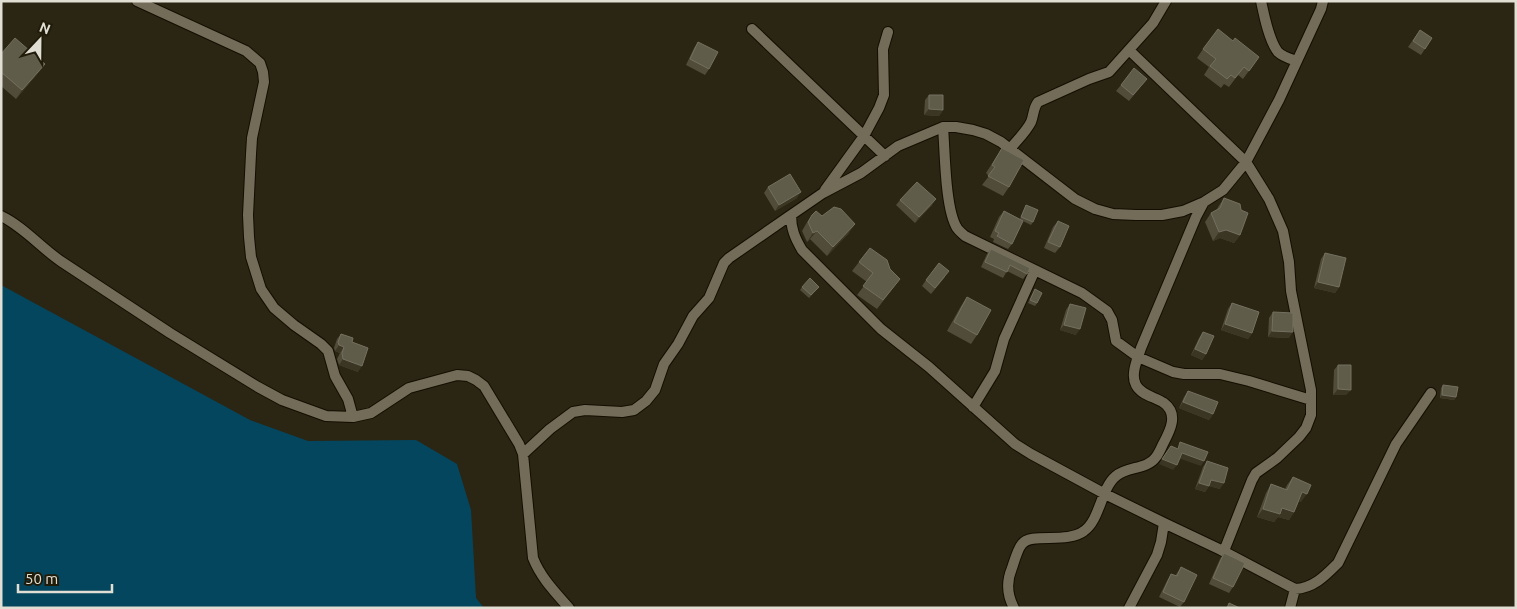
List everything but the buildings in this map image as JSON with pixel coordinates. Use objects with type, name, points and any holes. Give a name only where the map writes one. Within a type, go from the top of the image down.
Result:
[{"type":"street","points":[[137,1],[246,51],[260,63],[264,72],[264,82],[252,138],[249,206],[249,237],[252,257],[261,289],[274,308],[328,351],[336,376],[348,399],[353,417]]},
{"type":"street","points":[[1010,149],[1028,127],[1038,102],[1109,72],[1153,23],[1166,1]]},
{"type":"street","points":[[1261,1],[1269,31],[1278,52],[1297,61]]},
{"type":"street","points":[[523,454],[550,429],[573,412],[585,410],[622,412],[634,410],[646,401],[656,390],[664,364],[678,344],[693,316],[710,298],[724,263],[728,258],[823,193],[862,173],[898,146],[943,127],[956,126],[973,130],[1001,142],[1075,199],[1095,209],[1114,214],[1162,215],[1183,211],[1204,202],[1223,190],[1246,162],[1268,122],[1323,1]]},
{"type":"street","points":[[752,29],[885,156]]},
{"type":"street","points":[[823,193],[874,120],[884,95],[882,60],[888,32]]},
{"type":"street","points":[[1129,50],[1246,162],[1269,199],[1283,231],[1289,262],[1291,291],[1311,390],[1310,415],[1306,428],[1299,437],[1277,458],[1256,473],[1224,551]]},
{"type":"street","points":[[943,127],[948,193],[952,216],[957,228],[965,236],[1082,293],[1107,311],[1112,320],[1116,341],[1138,357],[1173,372],[1184,374],[1220,374],[1249,380],[1311,400]]},
{"type":"street","points":[[1014,608],[1008,594],[1008,586],[1010,572],[1022,543],[1029,539],[1037,538],[1062,539],[1084,531],[1092,521],[1115,476],[1152,462],[1170,430],[1172,415],[1169,408],[1141,391],[1136,385],[1134,378],[1138,357],[1204,202]]},
{"type":"street","points":[[790,215],[791,227],[802,250],[882,329],[1022,449],[1105,494],[1224,551],[1295,588],[1302,588],[1317,582],[1338,563],[1396,444],[1431,393]]},
{"type":"street","points":[[1,216],[17,225],[48,253],[170,333],[282,400],[326,416],[353,417],[371,413],[414,386],[457,375],[468,376],[476,380],[484,386],[519,444],[523,454],[533,558],[544,579],[568,608]]},
{"type":"street","points":[[973,407],[995,372],[1004,339],[1035,270]]},
{"type":"street","points":[[1129,608],[1157,555],[1162,542],[1164,523]]},
{"type":"street","points":[[1290,608],[1295,588]]},
{"type":"water","points":[[1,285],[250,420],[308,441],[416,440],[457,464],[471,510],[476,598],[484,608],[1,608]]}]
